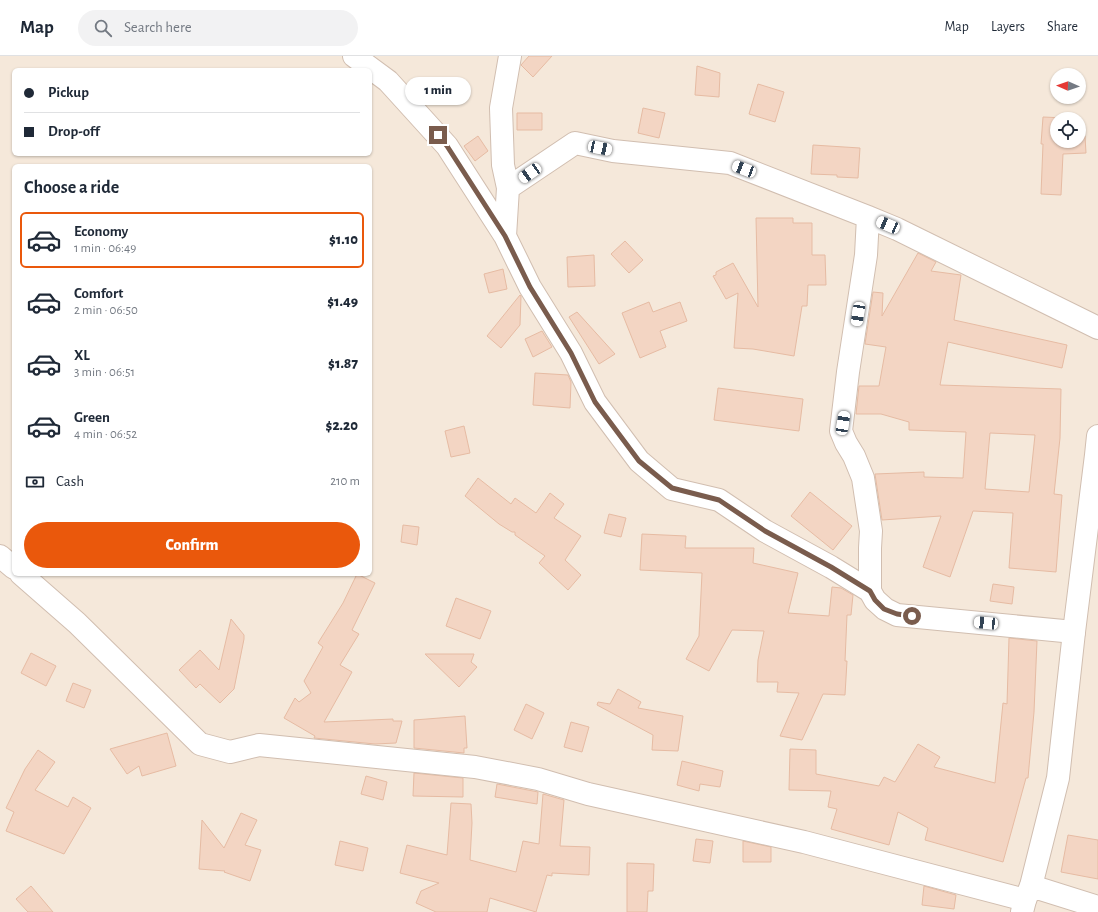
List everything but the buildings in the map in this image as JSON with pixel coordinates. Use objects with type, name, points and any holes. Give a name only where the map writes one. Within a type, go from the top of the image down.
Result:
[{"type":"street","points":[[354,56],[370,68]]},
{"type":"street","points":[[505,236],[508,188],[503,165],[501,108],[510,56]]},
{"type":"street","points":[[372,69],[388,81],[447,146],[505,236],[530,287],[571,353],[595,402],[639,461],[672,488],[719,500],[765,531],[831,567],[870,591]]},
{"type":"street","points":[[508,188],[575,143],[613,151],[730,163],[897,229],[1098,328]]},
{"type":"street","points":[[868,217],[866,255],[848,372],[841,431],[863,478],[871,531],[870,591],[875,600],[884,609],[897,614],[1074,632]]},
{"type":"street","points":[[1026,899],[1058,778],[1098,436]]},
{"type":"street","points":[[0,556],[12,566]]},
{"type":"street","points":[[23,576],[77,623],[200,744],[230,752],[259,745],[476,767],[538,779],[588,794],[804,842],[1026,899],[1098,907]]},
{"type":"shaded area","points":[[0,56],[1098,56],[1098,912],[0,912]]},
{"type":"route","points":[[438,135],[447,146],[505,236],[530,287],[571,353],[595,402],[639,461],[672,488],[719,500],[765,531],[831,567],[870,591],[875,600],[884,609],[897,614],[912,616]]}]
